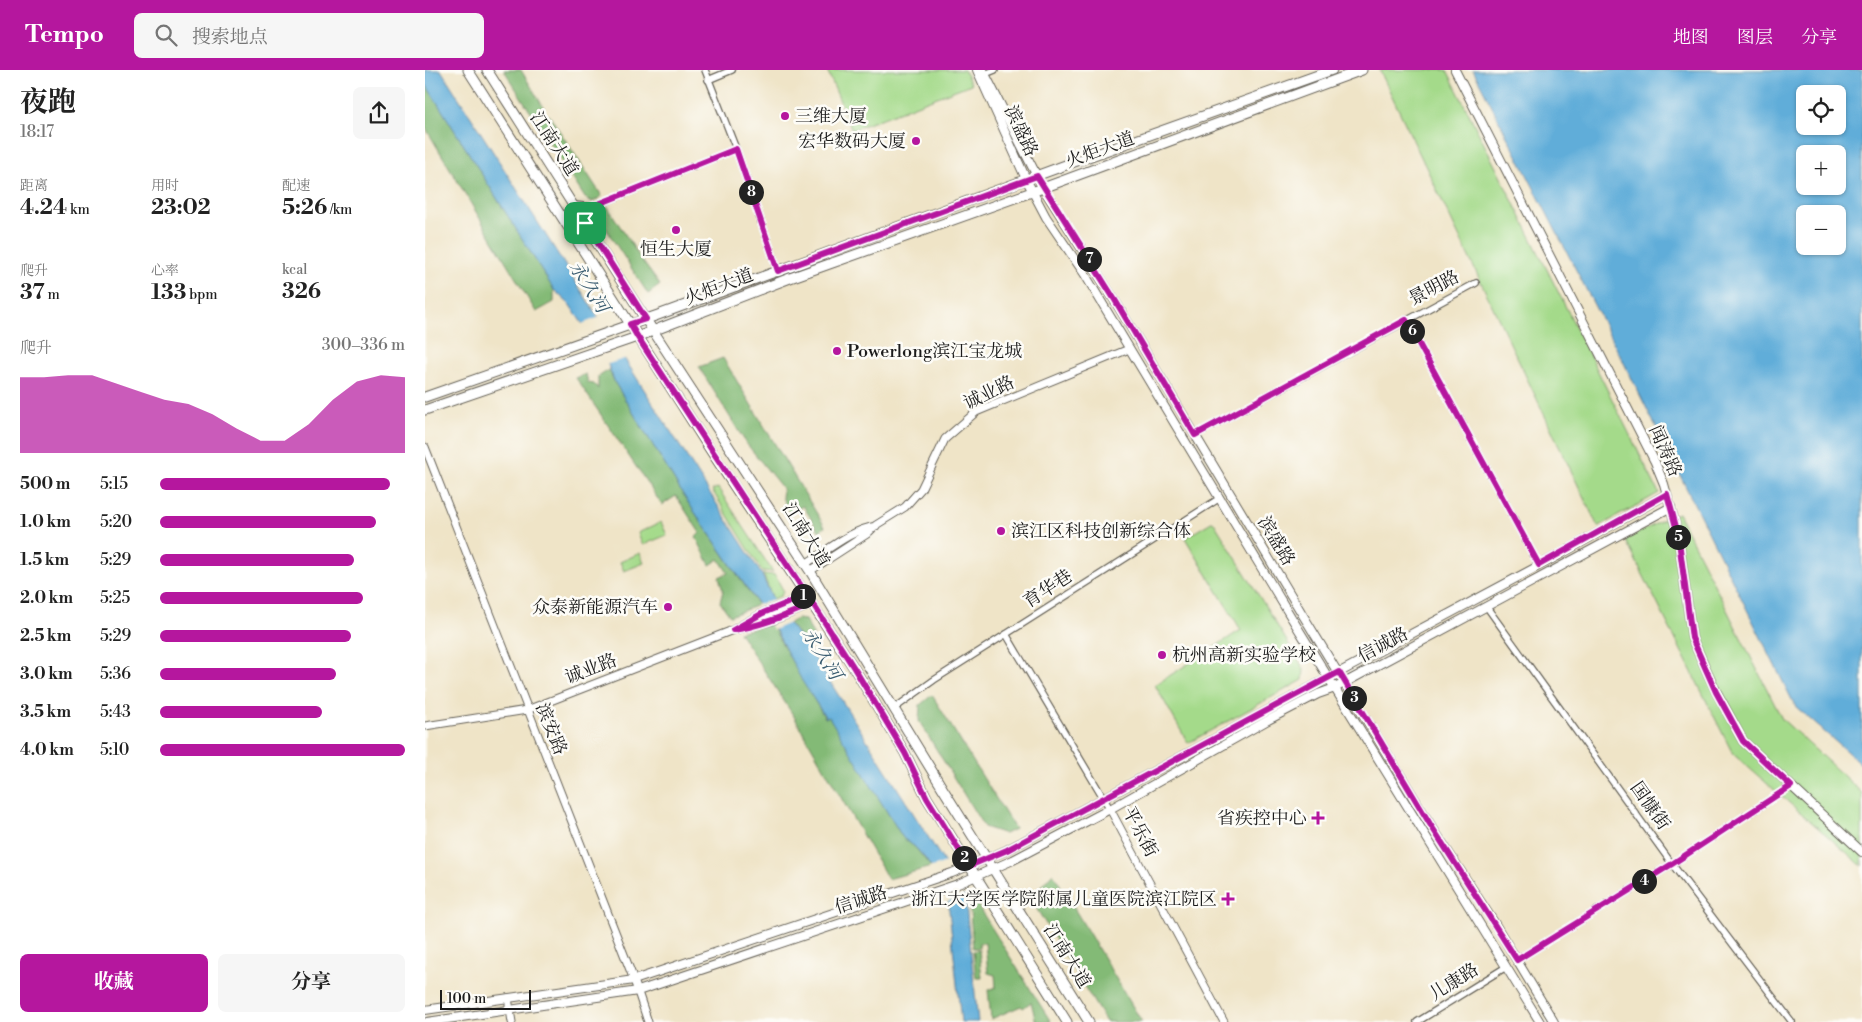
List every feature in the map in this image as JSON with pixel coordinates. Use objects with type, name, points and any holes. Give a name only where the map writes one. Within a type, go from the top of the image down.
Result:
[{"type":"main road","name":"江南大道","points":[[468,70],[637,336],[854,668],[905,753],[927,798],[1067,1022]]},
{"type":"main road","name":"江南大道","points":[[487,70],[807,567],[1089,1022]]},
{"type":"main road","name":"火炬大道","points":[[425,397],[646,319],[1026,179],[1332,70]]},
{"type":"main road","name":"火炬大道","points":[[425,410],[619,343],[790,278],[1033,192],[1362,70]]},
{"type":"main road","name":"闻涛路","points":[[1455,70],[1651,453],[1667,494],[1678,534],[1692,638],[1716,692],[1743,741],[1862,852]]},
{"type":"main road","name":"滨盛路","points":[[982,71],[1043,188],[1115,300],[1430,824],[1517,960],[1554,1022]]},
{"type":"main road","name":"滨盛路","points":[[982,71],[1026,179],[1046,217],[1084,273],[1540,1022]]},
{"type":"main road","name":"信诚路","points":[[425,1010],[634,980],[952,874],[1007,850],[1539,565],[1667,494]]},
{"type":"main road","name":"信诚路","points":[[427,1022],[637,991],[975,877],[1013,860],[1268,720],[1318,694],[1335,688],[1671,507]]},
{"type":"street","points":[[705,70],[736,149],[778,271]]},
{"type":"street","points":[[708,80],[732,70]]},
{"type":"street","points":[[982,71],[995,70]]},
{"type":"street","points":[[574,205],[591,207],[736,149]]},
{"type":"street","points":[[585,223],[591,207]]},
{"type":"street","name":"景明路","points":[[1195,435],[1476,283]]},
{"type":"street","points":[[1406,320],[1539,565]]},
{"type":"street","name":"诚业路","points":[[807,567],[867,534],[905,507],[921,489],[945,439],[976,412],[1129,349]]},
{"type":"street","name":"滨安路","points":[[425,447],[634,980],[648,1022]]},
{"type":"street","name":"育华巷","points":[[895,708],[934,680],[1220,498]]},
{"type":"street","name":"诚业路","points":[[425,726],[527,710],[733,630],[756,616],[807,595]]},
{"type":"street","name":"诚业路","points":[[733,630],[754,627],[813,604]]},
{"type":"street","name":"国慷街","points":[[1486,606],[1672,864],[1792,1022]]},
{"type":"street","name":"平乐街","points":[[1006,634],[1110,808],[1224,1022]]},
{"type":"street","points":[[1517,960],[1672,864],[1791,786]]},
{"type":"street","name":"儿康路","points":[[1417,1022],[1506,967]]},
{"type":"street","points":[[508,998],[511,1022]]},
{"type":"green space","points":[[504,70],[521,70],[544,108],[533,116]]},
{"type":"green space","points":[[827,70],[964,70],[971,84],[852,130]]},
{"type":"green space","points":[[1447,70],[1659,493],[1598,527],[1380,71]]},
{"type":"green space","points":[[425,83],[554,290],[554,302],[536,312],[425,127]]},
{"type":"green space","points":[[549,115],[602,196],[593,202],[585,198],[537,123]]},
{"type":"green space","points":[[607,206],[660,285],[648,294],[597,215]]},
{"type":"green space","points":[[723,358],[825,527],[819,531],[803,506],[789,513],[782,497],[783,489],[746,443],[699,367]]},
{"type":"green space","points":[[609,370],[687,501],[758,605],[730,616],[720,602],[723,591],[719,577],[728,573],[719,559],[710,565],[696,537],[700,533],[676,496],[662,505],[576,378],[586,374],[588,383],[594,384],[598,389],[598,377]]},
{"type":"green space","points":[[718,488],[773,572],[762,571],[712,490]]},
{"type":"green space","points":[[1678,513],[1782,719],[1862,793],[1862,866],[1733,754],[1625,539]]},
{"type":"green space","points":[[1213,521],[1304,669],[1303,680],[1188,743],[1155,685],[1241,630],[1185,538]]},
{"type":"green space","points":[[661,522],[667,535],[643,545],[638,533]]},
{"type":"green space","points":[[640,553],[644,563],[624,571],[620,562]]},
{"type":"green space","points":[[763,574],[775,575],[783,590],[781,596],[773,599]]},
{"type":"green space","points":[[797,619],[805,620],[813,634],[812,643],[807,645],[789,623]]},
{"type":"green space","points":[[771,624],[825,718],[829,716],[903,838],[915,847],[931,867],[888,879],[795,718],[739,632]]},
{"type":"green space","points":[[932,695],[1015,829],[1005,834],[984,827],[919,721],[920,705]]},
{"type":"green space","points":[[1053,873],[1142,1022],[1106,1022],[1030,898]]},
{"type":"green space","points":[[969,898],[973,898],[1051,1022],[1036,1022],[1031,1002],[1023,1008],[1021,1006],[991,1019],[988,990],[996,987],[995,975],[988,973],[985,943],[979,943],[979,948],[973,948]]},
{"type":"green space","points":[[979,950],[982,978],[976,978],[973,951]]},
{"type":"water","points":[[425,70],[441,70],[762,575],[781,612],[806,644],[965,895],[978,1022],[961,1022],[948,901],[931,867],[915,847],[903,838],[829,717],[826,718],[802,681],[775,629],[687,501],[615,383],[605,357],[569,304],[554,290],[425,83]]},
{"type":"water","points":[[1473,70],[1862,70],[1862,765],[1795,706],[1623,361]]},
{"type":"pier","points":[[600,317],[627,358],[605,365],[603,358],[579,325]]},
{"type":"pier","points":[[774,599],[790,623],[773,630],[756,605]]},
{"type":"pier","points":[[946,862],[966,895],[947,902],[929,868]]},
{"type":"place","name":"三维大厦","points":[[785,116]]},
{"type":"place","name":"宏华数码大厦","points":[[916,141]]},
{"type":"place","name":"恒生大厦","points":[[676,230]]},
{"type":"place","name":"Powerlong滨江宝龙城","points":[[837,351]]},
{"type":"place","name":"滨江区科技创新综合体","points":[[1001,531]]},
{"type":"place","name":"众泰新能源汽车","points":[[668,607]]},
{"type":"place","name":"杭州高新实验学校","points":[[1162,655]]},
{"type":"place","name":"省疾控中心","points":[[1318,818]]},
{"type":"place","name":"浙江大学医学院附属儿童医院滨江院区","points":[[1228,899]]},
{"type":"route","points":[[736,149],[778,271],[1037,176],[1115,300],[1195,435],[1406,320],[1539,565],[1667,494],[1678,534],[1692,638],[1716,692],[1743,741],[1791,786],[1672,864],[1517,960],[1430,824],[1339,672],[1007,850],[969,866],[927,798],[905,753],[813,604],[754,627],[733,630],[763,613],[807,595],[637,336],[630,324],[646,319],[585,223],[591,207],[736,149]]},
{"type":"water label","name":"永久河","points":[[589,287]]},
{"type":"water label","name":"永久河","points":[[822,654]]}]
